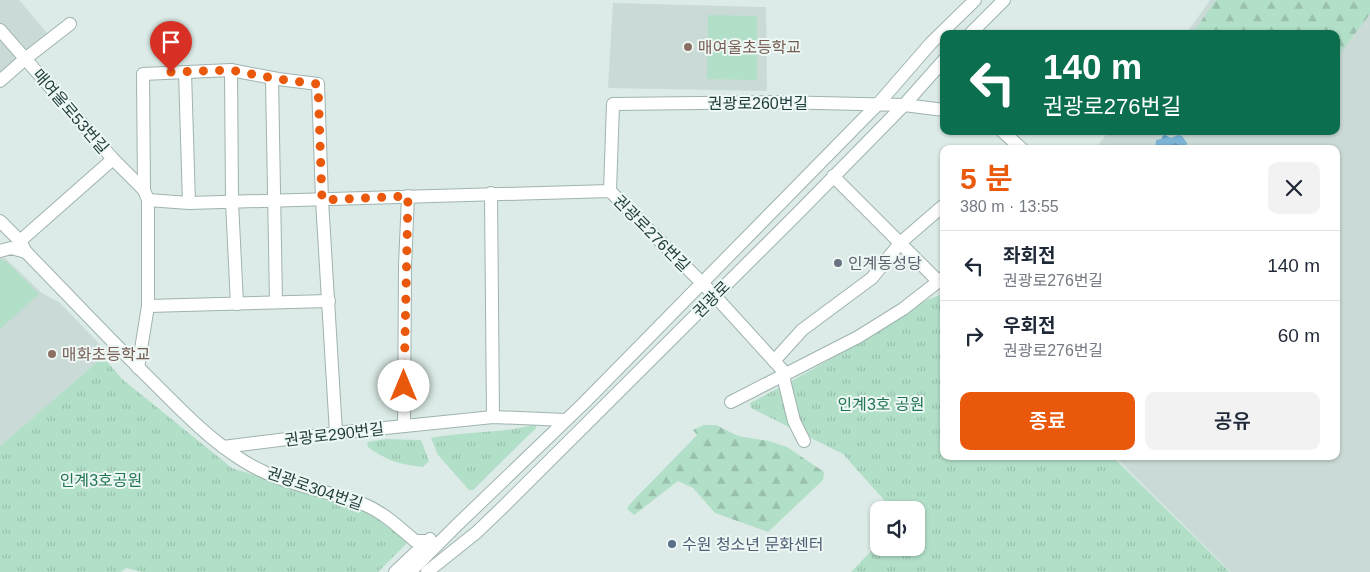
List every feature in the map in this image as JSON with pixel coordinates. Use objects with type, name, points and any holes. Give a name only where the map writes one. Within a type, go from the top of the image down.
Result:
[{"type":"street","name":"권광로","points":[[944,30],[975,0]]},
{"type":"street","points":[[974,30],[1004,0]]},
{"type":"street","points":[[0,81],[70,24]]},
{"type":"street","name":"매여울로53번길","points":[[0,30],[146,195]]},
{"type":"street","name":"권광로","points":[[410,572],[456,525],[566,420],[702,283],[878,104],[940,34]]},
{"type":"street","name":"권광로","points":[[439,572],[475,533],[904,105],[940,64]]},
{"type":"street","points":[[231,70],[232,202],[237,304]]},
{"type":"street","points":[[138,368],[148,306],[143,74],[231,70],[318,84],[322,200],[336,433]]},
{"type":"street","points":[[185,72],[189,203]]},
{"type":"street","points":[[272,78],[276,302]]},
{"type":"street","name":"권광로260번길","points":[[610,191],[612,104],[878,104],[940,110]]},
{"type":"street","points":[[0,251],[22,247],[113,159]]},
{"type":"street","points":[[833,176],[900,244],[940,278]]},
{"type":"street","name":"권광로276번길","points":[[146,195],[189,203],[610,191],[702,283],[774,361],[784,375]]},
{"type":"street","points":[[491,193],[493,417]]},
{"type":"street","points":[[404,426],[405,266],[408,196]]},
{"type":"street","points":[[774,361],[802,330],[872,278],[900,244],[940,209]]},
{"type":"street","name":"권광로304번길","points":[[0,222],[138,368],[201,429],[223,447],[244,461],[281,480],[364,504],[386,516],[415,541],[428,541]]},
{"type":"street","points":[[732,402],[858,337],[903,309],[940,280]]},
{"type":"street","points":[[148,306],[329,301]]},
{"type":"street","points":[[784,375],[794,421],[804,441]]},
{"type":"street","name":"권광로290번길","points":[[223,447],[493,417],[566,420]]},
{"type":"street","name":"권광로","points":[[395,572],[428,541],[456,525]]},
{"type":"street","name":"권광로","points":[[426,572],[475,533]]},
{"type":"shaded area","points":[[0,0],[19,0],[47,33],[18,58],[0,78]]},
{"type":"shaded area","points":[[1210,0],[1370,0],[1370,572],[1231,572],[1118,460],[1340,460],[1340,145],[1098,145],[1106,135],[1340,135],[1340,30],[1189,30]]},
{"type":"shaded area","name":"매여울초등학교","points":[[613,3],[766,7],[767,91],[608,88]]},
{"type":"shaded area","name":"매화초등학교","points":[[0,258],[5,258],[42,293],[60,303],[106,351],[103,357],[0,446]]},
{"type":"green space","points":[[1216,0],[1370,0],[1370,14],[1340,53],[1340,30],[1195,30]]},
{"type":"green space","points":[[708,15],[757,16],[757,80],[707,79]]},
{"type":"green space","points":[[0,259],[7,262],[39,294],[0,329]]},
{"type":"green space","name":"인계3호 공원","points":[[940,295],[940,460],[1116,460],[1230,572],[851,572],[870,552],[870,556],[925,556],[925,501],[885,501],[843,454],[751,408],[750,403],[867,338],[928,300]]},
{"type":"green space","name":"인계3호공원","points":[[103,357],[122,379],[232,468],[368,512],[408,542],[378,572],[142,572],[126,568],[121,572],[0,572],[0,446]]},
{"type":"green space","points":[[533,425],[536,428],[473,490],[469,490],[438,455],[431,438],[508,430]]},
{"type":"green space","points":[[704,425],[716,425],[738,436],[769,441],[787,447],[824,472],[823,480],[768,532],[715,513],[693,488],[678,481],[634,515],[627,509],[629,505],[697,435],[693,430]]},
{"type":"green space","points":[[386,439],[421,440],[429,461],[423,467],[408,465],[387,459],[368,447],[367,442]]},
{"type":"water","points":[[1163,135],[1171,138],[1178,135],[1182,136],[1187,145],[1155,145],[1156,140],[1161,139]]},
{"type":"place","name":"매여울초등학교","points":[[688,47]]},
{"type":"place","name":"인계동성당","points":[[838,263]]},
{"type":"place","name":"매화초등학교","points":[[52,354]]},
{"type":"place","name":"수원 청소년 문화센터","points":[[672,544]]},
{"type":"route","points":[[171,72],[231,70],[318,84],[322,200],[408,196],[405,266],[404,386]]}]
